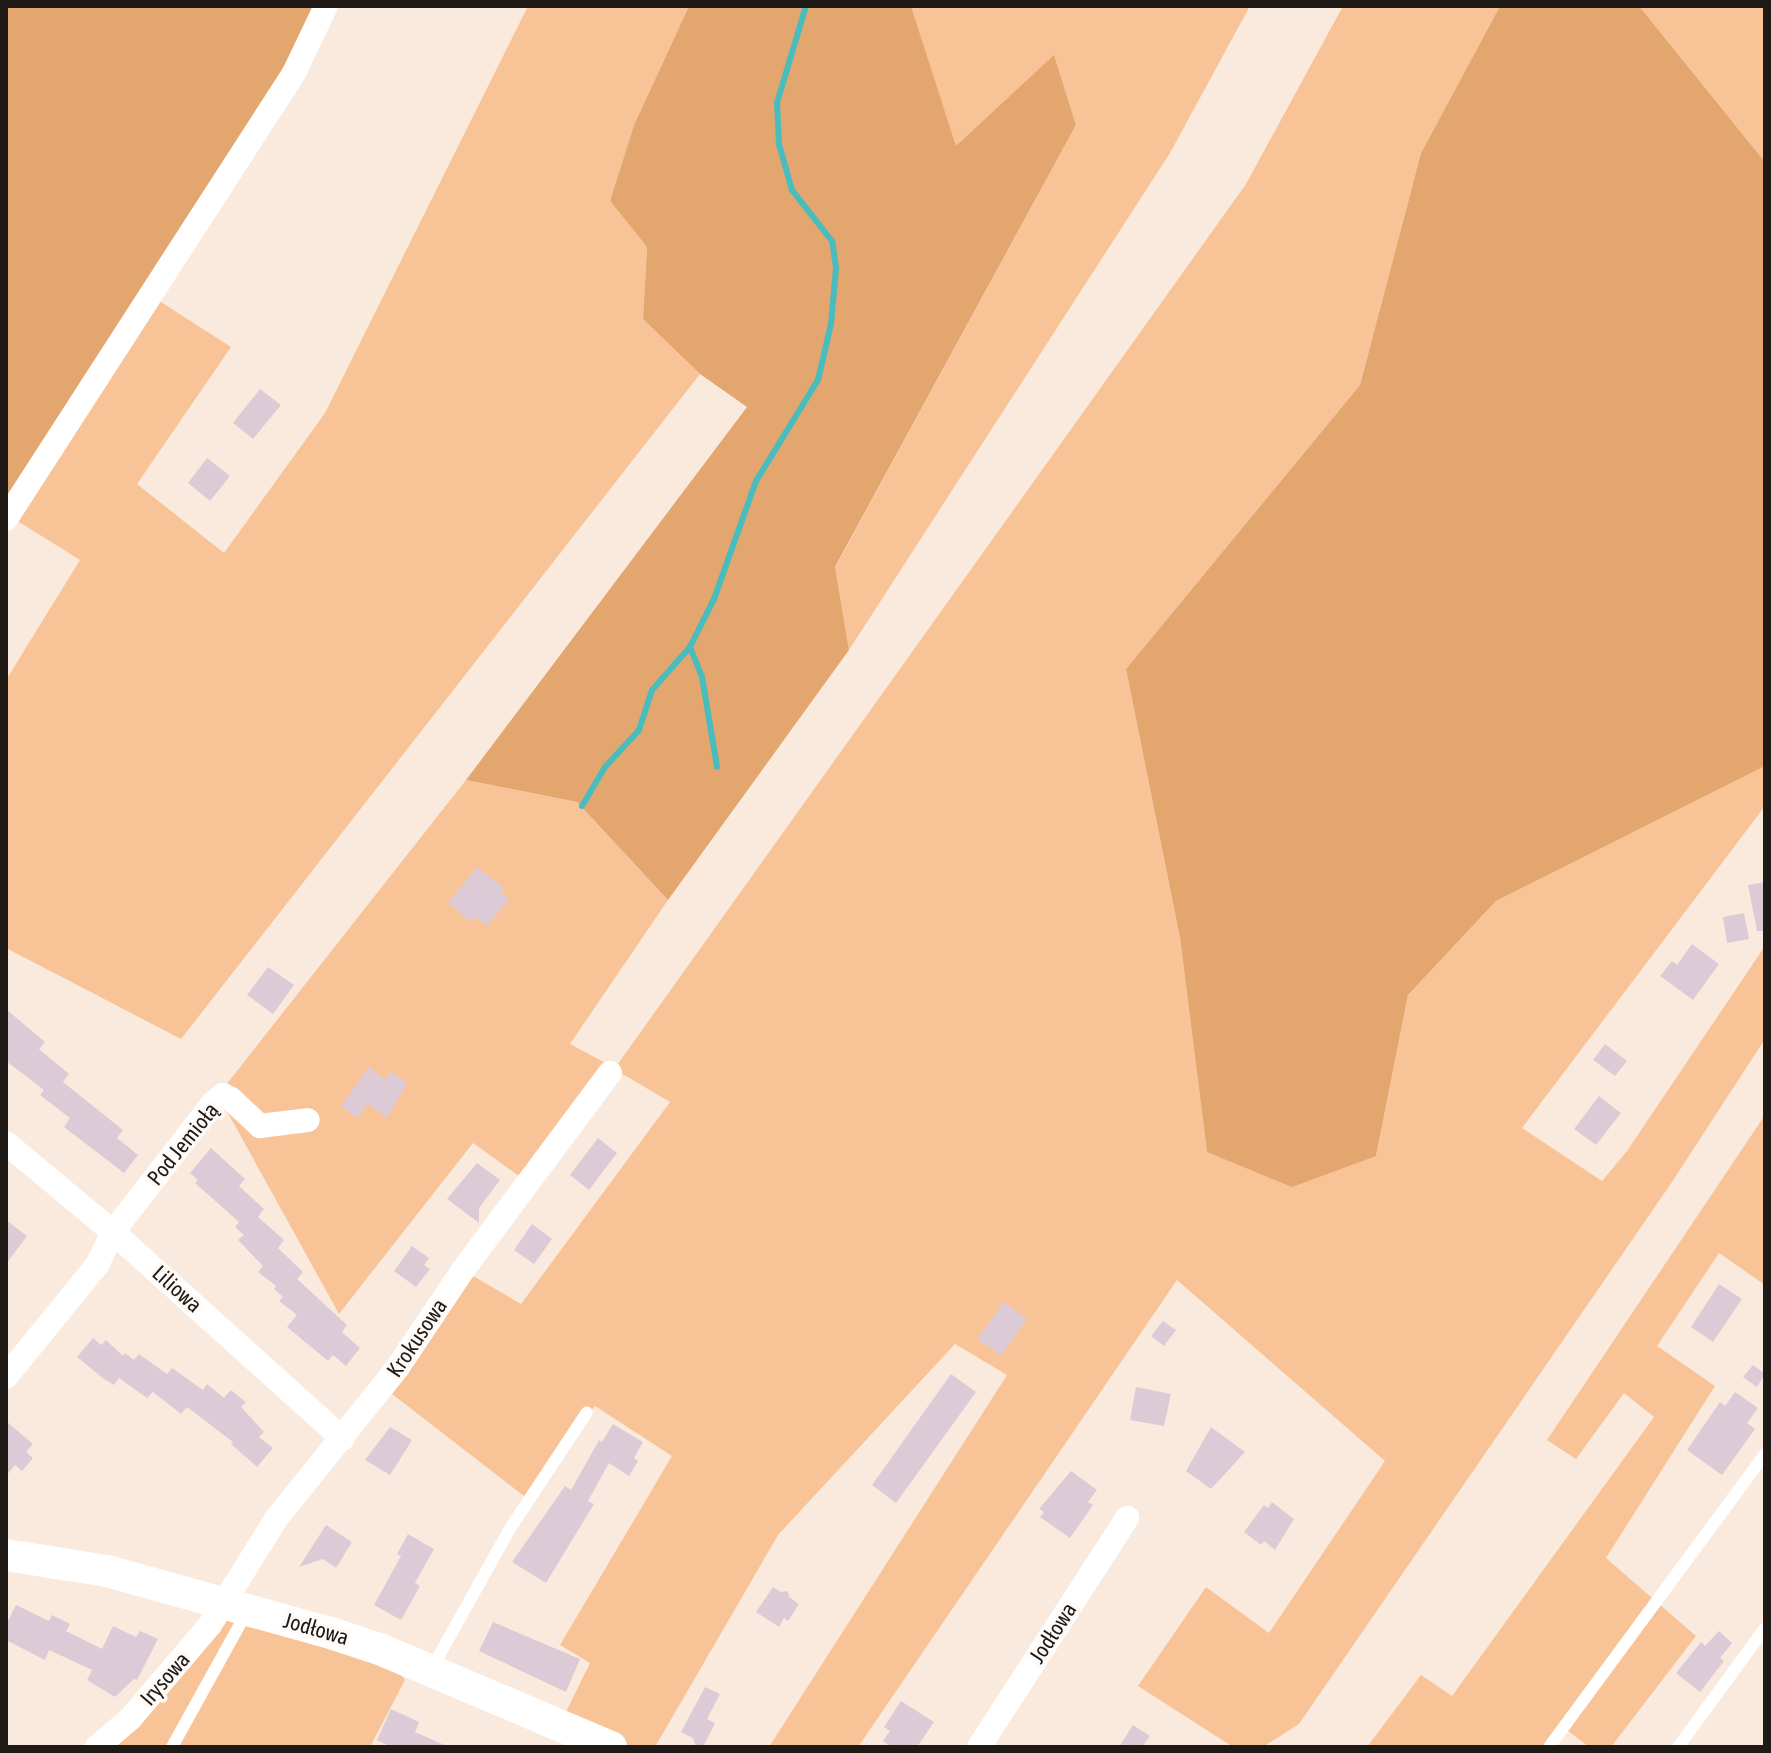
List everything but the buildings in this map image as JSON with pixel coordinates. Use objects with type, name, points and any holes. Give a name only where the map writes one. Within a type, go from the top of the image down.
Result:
[{"type":"street","points":[[6,519],[294,73],[326,6]]},
{"type":"street","name":"Krokusowa","points":[[237,1606],[276,1519],[398,1367],[463,1270],[610,1073]]},
{"type":"street","name":"Pod Jemiołą","points":[[113,1232],[213,1103],[223,1095],[260,1126],[308,1120]]},
{"type":"street","name":"Liliowa","points":[[6,1143],[113,1232],[343,1439]]},
{"type":"street","points":[[6,1377],[97,1265],[113,1232]]},
{"type":"street","name":"Jodłowa","points":[[979,1747],[1127,1518]]},
{"type":"street","name":"Jodłowa","points":[[6,1555],[107,1571],[382,1650],[611,1747]]},
{"type":"street","name":"Irysowa","points":[[97,1747],[130,1719],[237,1606]]},
{"type":"lane","points":[[430,1671],[509,1530],[587,1412]]},
{"type":"lane","points":[[1549,1747],[1765,1454]]},
{"type":"lane","points":[[172,1747],[237,1606]]},
{"type":"lane","points":[[1678,1747],[1765,1628]]},
{"type":"shaded area","points":[[6,6],[322,6],[6,519]]},
{"type":"shaded area","points":[[528,6],[689,6],[634,125],[610,201],[647,247],[643,319],[700,374],[181,1039],[6,948],[6,680],[80,560],[8,515],[150,295],[231,347],[137,484],[224,553],[325,413]]},
{"type":"shaded area","points":[[689,6],[911,6],[956,146],[1054,55],[1076,125],[835,567],[849,650],[668,900],[577,802],[466,780],[747,407],[700,374],[643,319],[647,247],[610,201],[634,125]]},
{"type":"shaded area","points":[[911,6],[1250,6],[1170,153],[849,650],[835,568],[1076,125],[1054,56],[956,147]]},
{"type":"shaded area","points":[[1343,6],[1500,6],[1421,153],[1360,385],[1126,669],[1180,938],[1207,1152],[1376,1156],[1408,995],[1496,901],[1765,766],[1765,806],[1522,1128],[1602,1181],[1627,1151],[1765,946],[1765,1039],[1672,1182],[1299,1724],[1263,1747],[1233,1747],[1138,1686],[1206,1587],[1269,1633],[1385,1461],[1177,1280],[858,1747],[769,1747],[1007,1375],[955,1344],[778,1535],[655,1747],[609,1747],[559,1726],[590,1663],[560,1645],[672,1456],[595,1406],[524,1496],[383,1387],[463,1270],[521,1304],[670,1102],[614,1069],[526,1181],[473,1143],[339,1314],[218,1095],[466,780],[577,802],[668,900],[570,1044],[615,1068],[1246,184]]},
{"type":"shaded area","points":[[1500,6],[1639,6],[1765,162],[1765,766],[1496,901],[1408,995],[1376,1156],[1292,1187],[1207,1152],[1180,938],[1126,669],[1360,385],[1421,153]]},
{"type":"shaded area","points":[[1639,6],[1765,6],[1765,162]]},
{"type":"shaded area","points":[[1765,1115],[1765,1285],[1719,1253],[1657,1346],[1715,1386],[1606,1558],[1696,1636],[1611,1747],[1589,1747],[1563,1727],[1549,1747],[1367,1747],[1421,1675],[1452,1696],[1654,1417],[1624,1393],[1576,1459],[1547,1440]]},
{"type":"shaded area","points":[[225,1603],[382,1650],[405,1680],[370,1747],[97,1747]]},
{"type":"waterway","points":[[582,806],[605,767],[639,730],[652,690],[690,647],[714,599],[756,481],[818,380],[831,324],[836,268],[832,241],[792,190],[779,144],[777,103],[806,6]]},
{"type":"waterway","points":[[690,647],[702,677],[717,767]]}]
